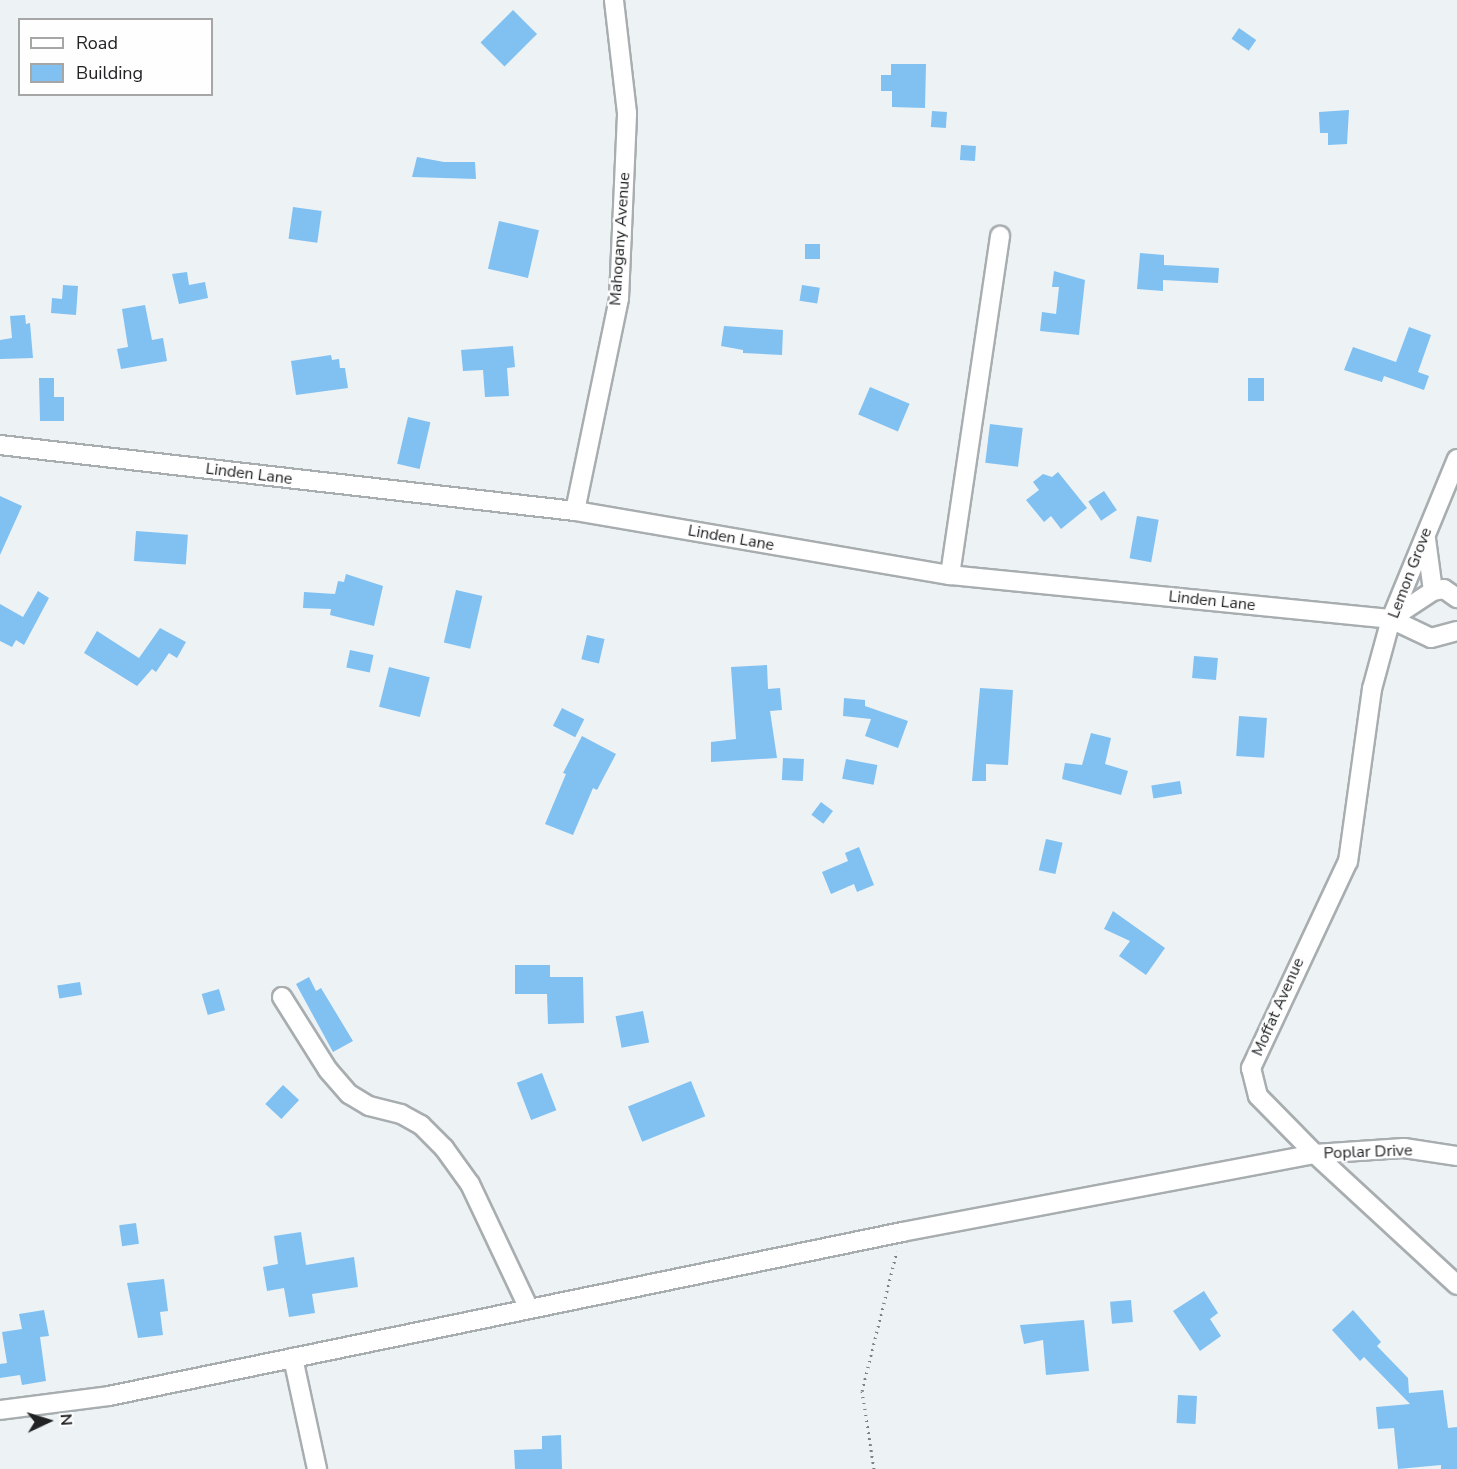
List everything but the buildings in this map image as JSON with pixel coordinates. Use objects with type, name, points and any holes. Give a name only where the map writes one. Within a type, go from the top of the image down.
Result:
[{"type":"street","name":"Mahogany Avenue","points":[[574,511],[619,298],[627,113],[614,0]]},
{"type":"street","points":[[950,575],[1000,236]]},
{"type":"street","name":"Linden Lane","points":[[0,445],[574,511],[950,575],[1391,619],[1431,638],[1457,632]]},
{"type":"street","name":"Lemon Grove","points":[[1372,689],[1391,619],[1425,531],[1457,459]]},
{"type":"street","points":[[1425,531],[1426,567],[1433,591]]},
{"type":"street","points":[[1391,619],[1413,601],[1433,591],[1444,589],[1457,598]]},
{"type":"street","name":"Moffat Avenue","points":[[1372,689],[1348,861],[1251,1068],[1258,1096],[1315,1154],[1457,1285]]},
{"type":"street","points":[[282,997],[328,1070],[349,1094],[369,1106],[401,1114],[421,1125],[444,1148],[470,1184],[529,1309]]},
{"type":"street","name":"Poplar Drive","points":[[0,1410],[109,1396],[902,1232],[1315,1154],[1404,1148],[1457,1156]]},
{"type":"street","points":[[293,1358],[317,1469]]},
{"type":"path","points":[[874,1469],[862,1391],[902,1232]]}]
